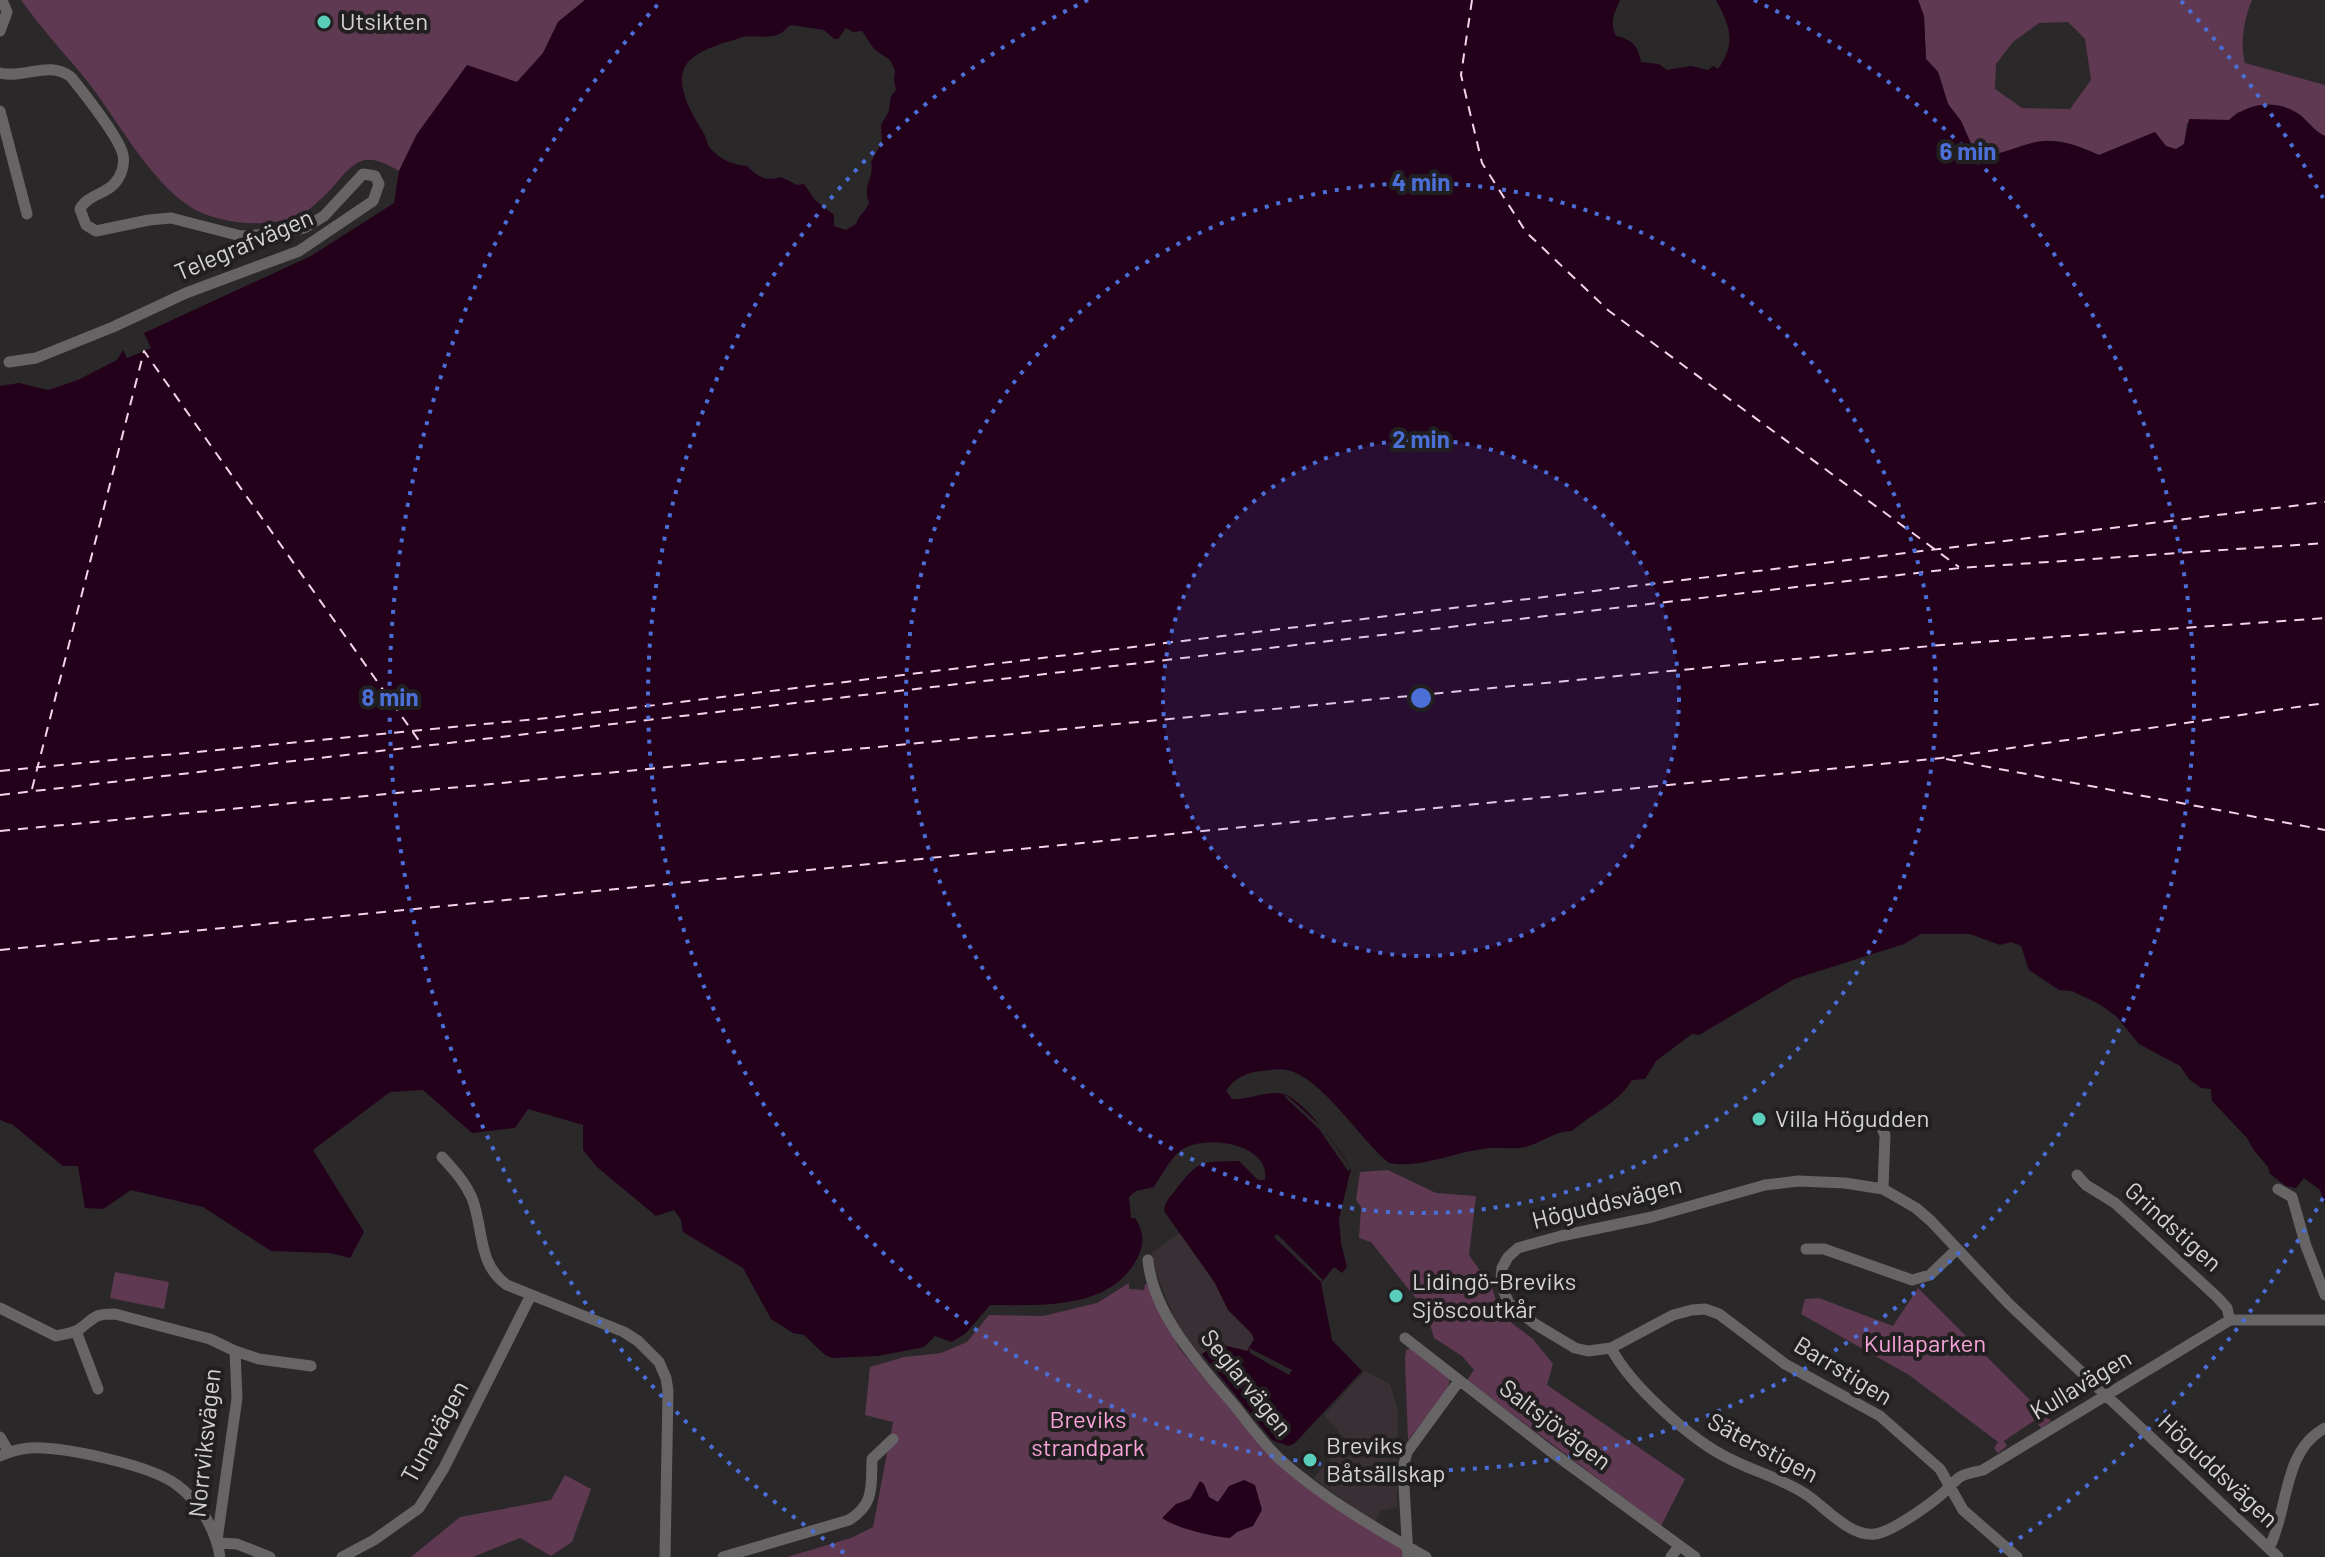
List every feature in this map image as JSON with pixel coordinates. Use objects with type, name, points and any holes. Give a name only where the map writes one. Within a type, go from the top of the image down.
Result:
[{"type":"street","points":[[0,31],[7,12],[2,0]]},
{"type":"street","name":"Telegrafvägen","points":[[0,73],[15,75],[45,69],[62,70],[71,77],[121,148],[122,168],[116,182],[81,205],[82,219],[96,231],[171,218],[241,236],[285,233],[304,228],[324,216],[363,174],[375,176],[379,184],[376,197],[365,207],[299,251],[186,293],[36,358],[9,362]]},
{"type":"street","points":[[0,111],[27,214]]},
{"type":"street","points":[[1878,1120],[1885,1135],[1883,1189]]},
{"type":"street","points":[[442,1157],[460,1176],[472,1200],[490,1270],[507,1285],[624,1332],[659,1362],[668,1391],[665,1557]]},
{"type":"street","name":"Grindstigen","points":[[2077,1175],[2086,1185],[2115,1203],[2217,1297],[2227,1308],[2230,1320]]},
{"type":"street","name":"Höguddsvägen","points":[[1611,1348],[1588,1351],[1562,1342],[1509,1303],[1501,1279],[1508,1257],[1518,1248],[1652,1217],[1765,1185],[1796,1181],[1845,1183],[1883,1189],[1916,1208],[2009,1304],[2274,1553]]},
{"type":"street","points":[[2278,1189],[2292,1197],[2325,1295]]},
{"type":"street","points":[[1806,1249],[1824,1249],[1912,1280],[1930,1275],[1956,1250]]},
{"type":"street","name":"Seglarvägen","points":[[1148,1260],[1149,1275],[1172,1325],[1192,1355],[1262,1439],[1294,1471],[1408,1553],[1426,1557]]},
{"type":"street","name":"Tunavägen","points":[[342,1557],[374,1540],[419,1508],[444,1468],[531,1295]]},
{"type":"street","name":"Norrviksvägen","points":[[0,1308],[56,1336],[76,1331],[97,1315],[115,1314],[210,1339],[259,1359],[311,1366]]},
{"type":"street","name":"Barrstigen","points":[[1611,1348],[1673,1315],[1705,1309],[1719,1314],[1785,1364],[1880,1416],[1940,1469],[1963,1510],[2017,1557]]},
{"type":"street","points":[[2230,1320],[2325,1320]]},
{"type":"street","name":"Kullavägen","points":[[1874,1535],[1888,1530],[1939,1497],[1960,1476],[1983,1470],[2230,1320]]},
{"type":"street","points":[[76,1331],[98,1389]]},
{"type":"street","name":"Saltsjövägen","points":[[1405,1338],[1695,1557]]},
{"type":"street","name":"Säterstigen","points":[[1611,1348],[1620,1365],[1702,1443],[1728,1459],[1806,1494],[1843,1522],[1862,1533],[1874,1535]]},
{"type":"street","name":"Norrviksvägen","points":[[218,1542],[237,1398],[235,1351]]},
{"type":"street","points":[[1408,1553],[1403,1468],[1407,1452],[1459,1381]]},
{"type":"street","points":[[2274,1553],[2275,1536],[2293,1467],[2303,1448],[2325,1428]]},
{"type":"street","points":[[0,1437],[4,1454],[31,1448],[74,1453],[154,1472],[187,1493],[218,1542],[220,1557]]},
{"type":"street","points":[[723,1557],[849,1520],[861,1513],[870,1494],[872,1459],[893,1439]]},
{"type":"street","points":[[218,1542],[237,1544],[270,1557]]},
{"type":"street","points":[[1671,1557],[1679,1546]]},
{"type":"shaded area","points":[[585,0],[1620,0],[1614,17],[1614,31],[1616,36],[1634,44],[1641,62],[1659,64],[1667,70],[1691,66],[1708,70],[1713,66],[1718,69],[1729,43],[1728,27],[1716,0],[1918,0],[1924,16],[1926,59],[1938,72],[1948,104],[1961,121],[1976,155],[1995,154],[2035,142],[2051,141],[2099,155],[2155,132],[2166,146],[2176,149],[2184,144],[2189,119],[2229,120],[2245,109],[2264,105],[2282,106],[2300,115],[2325,136],[2325,1205],[2320,1190],[2304,1178],[2296,1188],[2286,1186],[2270,1174],[2247,1138],[2212,1101],[2211,1089],[2201,1088],[2189,1079],[2180,1066],[2139,1044],[2116,1016],[2099,1004],[2072,991],[2059,990],[2029,970],[2021,946],[2011,942],[2000,945],[1970,934],[1921,934],[1904,944],[1794,979],[1699,1035],[1692,1034],[1656,1061],[1645,1079],[1632,1080],[1612,1102],[1572,1131],[1558,1133],[1526,1147],[1487,1148],[1412,1164],[1389,1163],[1327,1097],[1301,1075],[1278,1069],[1251,1073],[1237,1079],[1226,1091],[1232,1099],[1277,1093],[1292,1098],[1311,1115],[1351,1169],[1339,1219],[1347,1267],[1342,1273],[1334,1267],[1321,1283],[1332,1340],[1362,1371],[1294,1444],[1288,1446],[1272,1440],[1202,1354],[1218,1346],[1247,1351],[1254,1339],[1228,1310],[1215,1283],[1164,1211],[1169,1199],[1185,1179],[1203,1164],[1239,1161],[1258,1180],[1265,1180],[1264,1167],[1257,1157],[1233,1145],[1204,1143],[1180,1151],[1154,1187],[1136,1191],[1129,1197],[1131,1218],[1135,1218],[1141,1230],[1142,1247],[1134,1264],[1106,1290],[1069,1302],[990,1305],[966,1333],[952,1342],[935,1336],[924,1347],[878,1356],[832,1358],[804,1335],[793,1333],[771,1319],[743,1268],[683,1232],[681,1220],[674,1210],[656,1216],[597,1167],[583,1150],[583,1125],[528,1109],[515,1128],[472,1133],[423,1090],[390,1092],[313,1150],[364,1232],[350,1258],[330,1253],[271,1251],[203,1207],[131,1190],[103,1209],[85,1208],[78,1166],[63,1166],[13,1125],[0,1120],[0,386],[19,383],[48,390],[78,380],[117,360],[123,350],[127,358],[151,348],[144,333],[311,256],[394,203],[399,171],[417,134],[467,65],[517,82],[543,53],[558,22]],"holes":[[[791,25],[824,30],[834,39],[838,39],[846,28],[853,32],[862,31],[874,49],[890,60],[895,70],[896,90],[881,125],[882,142],[871,162],[867,189],[869,204],[856,224],[846,230],[834,226],[834,215],[815,200],[804,184],[797,185],[781,177],[762,177],[747,166],[729,162],[711,150],[682,87],[684,68],[690,60],[714,46],[744,37],[777,35]]]},
{"type":"shaded area","points":[[1181,1232],[1215,1283],[1228,1310],[1253,1335],[1254,1340],[1247,1351],[1215,1345],[1199,1357],[1175,1321],[1152,1253]]},
{"type":"shaded area","points":[[1365,1371],[1390,1384],[1398,1411],[1397,1507],[1380,1511],[1375,1523],[1313,1478],[1347,1441],[1324,1415]]},
{"type":"shaded area","points":[[1244,1480],[1255,1485],[1262,1510],[1253,1526],[1230,1538],[1195,1531],[1162,1518],[1176,1504],[1190,1499],[1200,1481],[1209,1497],[1218,1502],[1229,1486]]},
{"type":"green space","points":[[21,0],[585,0],[558,22],[543,53],[517,82],[417,134],[399,171],[374,160],[359,162],[305,212],[279,221],[248,223],[204,214],[176,196],[160,181],[92,88]]},
{"type":"green space","points":[[1918,0],[2252,0],[2244,31],[2245,63],[2325,85],[2325,136],[2299,114],[2238,112],[2229,120],[2187,123],[2184,144],[2176,150],[2166,146],[2155,132],[2099,155],[2072,144],[2051,141],[2035,142],[1995,154],[1976,155],[1961,121],[1948,104],[1938,72],[1926,59],[1924,17]],"holes":[[[2068,22],[2085,39],[2091,80],[2070,109],[2022,108],[1995,89],[1996,64],[2013,42],[2039,23]]]},
{"type":"green space","points":[[1388,1170],[1436,1193],[1476,1196],[1469,1255],[1492,1288],[1501,1315],[1533,1339],[1553,1364],[1547,1385],[1685,1479],[1661,1526],[1467,1380],[1474,1370],[1462,1356],[1434,1338],[1426,1311],[1371,1242],[1359,1238],[1361,1207],[1356,1200],[1360,1172]]},
{"type":"green space","points":[[115,1272],[169,1282],[164,1309],[110,1298]]},
{"type":"green space","name":"Breviks strandpark","points":[[1129,1283],[1129,1289],[1144,1290],[1145,1284],[1148,1284],[1179,1348],[1269,1455],[1370,1530],[1416,1557],[787,1557],[851,1538],[873,1527],[893,1422],[865,1415],[870,1367],[904,1357],[941,1353],[967,1342],[989,1315],[1043,1316],[1097,1303]]},
{"type":"green space","name":"Kullaparken","points":[[1918,1288],[2051,1421],[2041,1428],[2035,1420],[2004,1441],[2007,1446],[1998,1453],[1994,1448],[1998,1442],[1909,1375],[1801,1314],[1805,1299],[1819,1298],[1893,1326]]},
{"type":"green space","points":[[1412,1348],[1450,1377],[1448,1389],[1408,1440],[1405,1360],[1406,1350]]},
{"type":"green space","points":[[565,1475],[591,1489],[572,1542],[551,1556],[520,1538],[473,1557],[411,1557],[460,1517],[551,1500]]},
{"type":"pier","points":[[1286,1095],[1323,1128],[1351,1169],[1348,1171],[1319,1129]]},
{"type":"pier","points":[[1277,1234],[1323,1280],[1321,1282],[1274,1237]]},
{"type":"pier","points":[[1249,1348],[1292,1370],[1289,1375],[1250,1353]]},
{"type":"ferry route","points":[[1472,0],[1461,75],[1482,163],[1526,232],[1609,311],[1959,567]]},
{"type":"ferry route","points":[[32,789],[144,351],[422,745]]},
{"type":"ferry route","points":[[0,771],[557,717],[2325,502]]},
{"type":"ferry route","points":[[0,795],[1960,568],[2325,543]]},
{"type":"ferry route","points":[[0,831],[1952,644],[2325,618]]},
{"type":"ferry route","points":[[0,950],[1941,758],[2325,703]]},
{"type":"ferry route","points":[[1946,759],[2325,830]]},
{"type":"place","name":"Utsikten","points":[[324,22]]},
{"type":"place","name":"Villa Högudden","points":[[1759,1119]]},
{"type":"place","name":"Lidingö-Breviks Sjöscoutkår","points":[[1396,1296]]},
{"type":"place","name":"Breviks Båtsällskap","points":[[1310,1460]]}]
